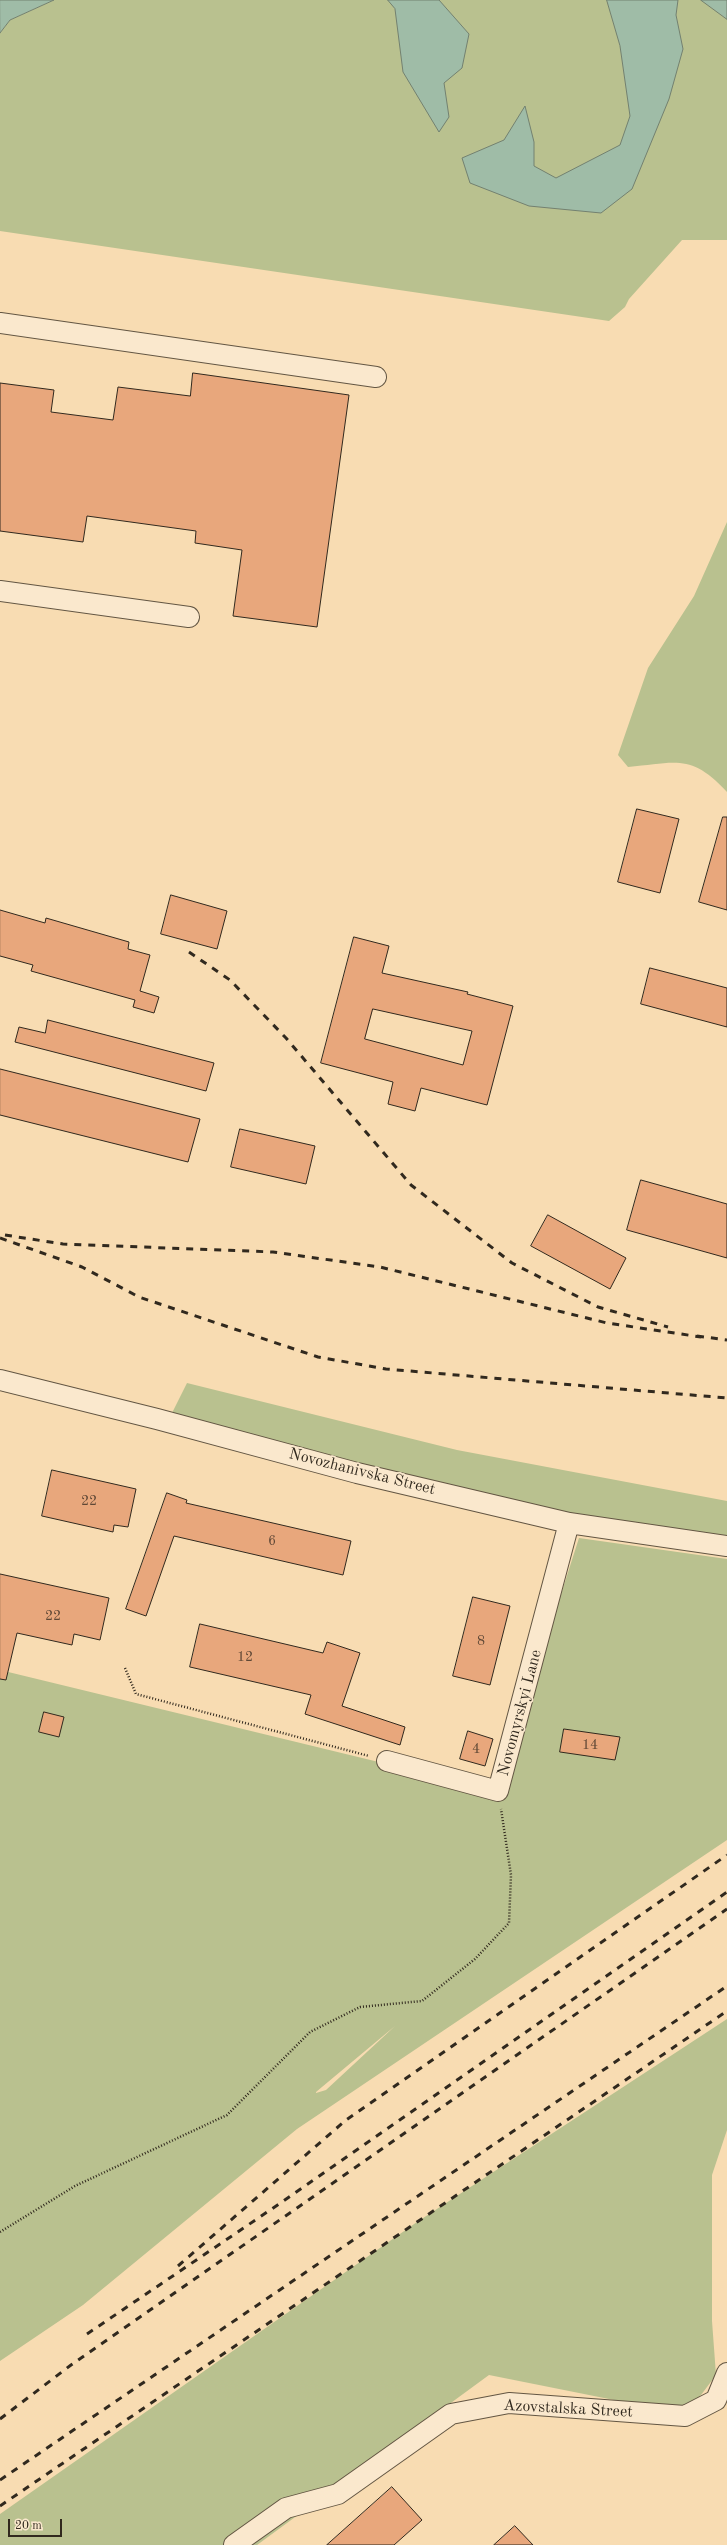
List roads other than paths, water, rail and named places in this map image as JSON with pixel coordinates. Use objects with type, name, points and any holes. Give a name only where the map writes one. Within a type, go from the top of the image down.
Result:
[{"type":"street","points":[[0,323],[376,376]]},
{"type":"street","points":[[0,591],[189,617]]},
{"type":"street","name":"Novozhanivska Street","points":[[0,1380],[157,1419],[357,1473],[569,1523],[727,1546]]},
{"type":"street","name":"Novomyrskyi Lane","points":[[387,1761],[498,1791],[569,1523]]},
{"type":"street","name":"Azovstalska Street","points":[[234,2545],[286,2508],[338,2494],[451,2414],[509,2403],[685,2416],[716,2400],[727,2373]]},
{"type":"railway","points":[[189,952],[230,980],[286,1038],[411,1185],[512,1263],[598,1307],[668,1327]]},
{"type":"railway","points":[[5,1235],[63,1244],[273,1252],[380,1267],[607,1323],[701,1337]]},
{"type":"railway","points":[[0,1238],[82,1267],[139,1297],[318,1357],[386,1369],[727,1398]]},
{"type":"railway","points":[[697,1336],[727,1340]]},
{"type":"railway","points":[[178,2266],[346,2120],[727,1855]]},
{"type":"railway","points":[[87,2334],[282,2202],[727,1892]]},
{"type":"railway","points":[[0,2419],[71,2365],[727,1909]]},
{"type":"railway","points":[[0,2480],[727,1986]]},
{"type":"railway","points":[[0,2506],[727,2011]]}]
